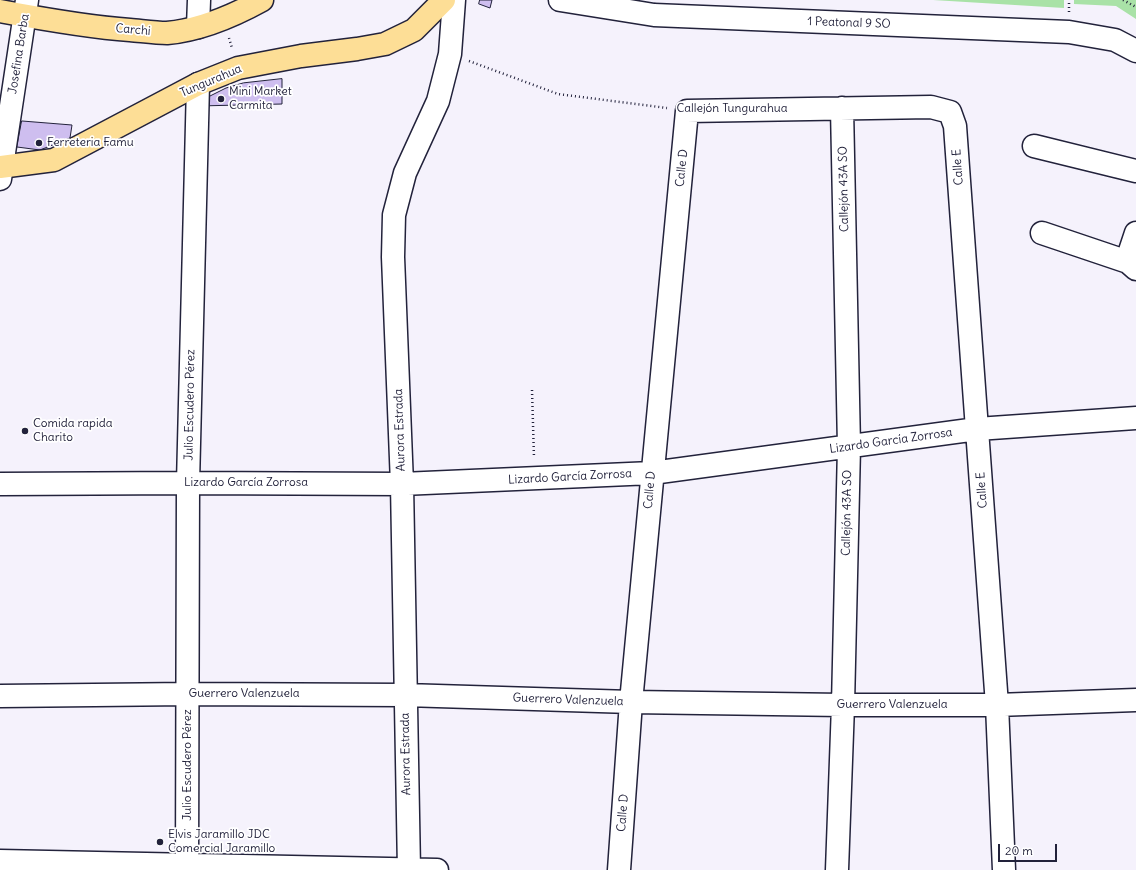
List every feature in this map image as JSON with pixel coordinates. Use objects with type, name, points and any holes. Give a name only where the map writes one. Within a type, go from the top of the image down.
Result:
[{"type":"main road","name":"Carchi","points":[[0,11],[26,8],[115,29],[166,33],[198,27],[223,19],[262,0]]},
{"type":"main road","name":"Tungurahua","points":[[0,171],[54,160],[198,84],[238,68],[301,56],[385,44],[414,30],[444,0]]},
{"type":"street","points":[[198,27],[199,0]]},
{"type":"street","name":"Aurora Estrada","points":[[409,870],[402,484],[392,257],[394,215],[406,173],[438,100],[450,54],[454,0]]},
{"type":"street","name":"1 Peatonal 9 SO","points":[[560,0],[654,15],[1069,32],[1115,40],[1136,51]]},
{"type":"street","name":"Josefina Barba","points":[[0,171],[26,8]]},
{"type":"street","name":"Julio Escudero Pérez","points":[[187,867],[188,483],[198,84]]},
{"type":"street","name":"Callejón Tungurahua","points":[[687,111],[931,107],[950,112]]},
{"type":"street","name":"Callejón 43A SO","points":[[837,870],[843,704],[849,447],[842,108]]},
{"type":"street","name":"Calle D","points":[[619,870],[631,702],[687,111]]},
{"type":"street","name":"Calle E","points":[[950,112],[955,126],[997,705],[1004,870]]},
{"type":"street","points":[[1034,146],[1136,171]]},
{"type":"street","points":[[1042,233],[1132,265]]},
{"type":"street","points":[[1132,265],[1129,254],[1136,233]]},
{"type":"street","name":"Lizardo García Zorrosa","points":[[0,484],[402,484],[652,473],[977,429],[1136,418]]},
{"type":"street","name":"Guerrero Valenzuela","points":[[0,696],[188,694],[405,696],[631,702],[997,705],[1136,700]]},
{"type":"street","points":[[0,861],[187,867],[437,870]]},
{"type":"path","points":[[1123,0],[1136,8]]},
{"type":"path","points":[[223,19],[238,68]]},
{"type":"path","name":"Callejón Tungurahua","points":[[450,54],[558,94],[687,111]]},
{"type":"path","points":[[532,390],[534,478]]},
{"type":"green space","points":[[933,0],[1064,0],[1064,8]]},
{"type":"green space","points":[[1074,0],[1136,0],[1136,19],[1116,6],[1074,4]]},
{"type":"building","points":[[480,0],[492,0],[490,8],[479,4]]},
{"type":"building","points":[[282,79],[282,104],[198,106],[198,102],[226,88],[243,83]]},
{"type":"building","points":[[22,121],[72,125],[70,138],[40,150],[17,147]]},
{"type":"place","name":"Mini Market Carmita","points":[[221,99]]},
{"type":"place","name":"Ferreteria Famu","points":[[39,143]]},
{"type":"place","name":"Comida rapida Charito","points":[[25,431]]},
{"type":"place","name":"Elvis Jaramillo JDC Comercial Jaramillo","points":[[160,842]]}]
